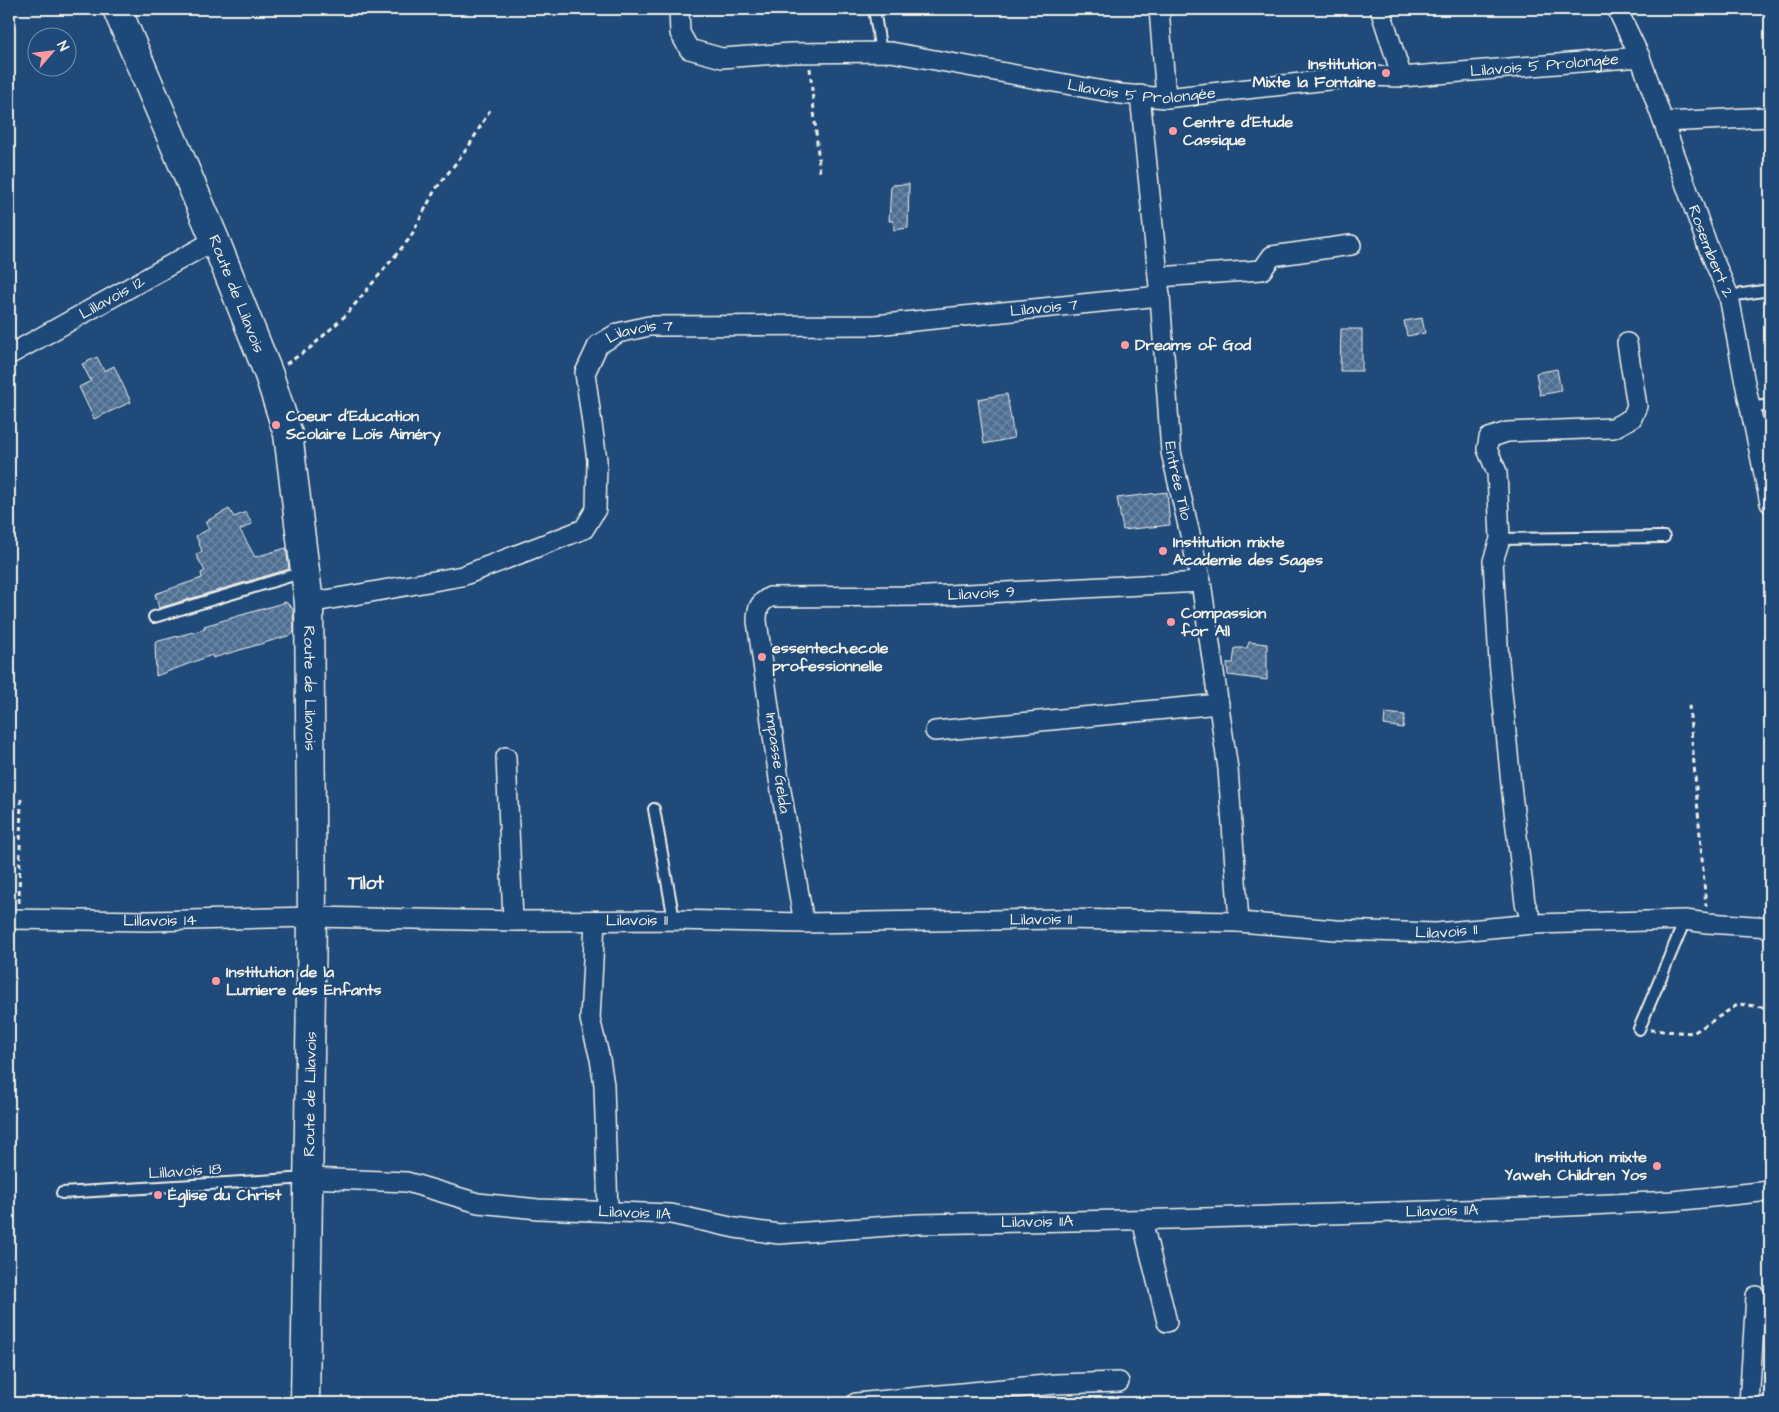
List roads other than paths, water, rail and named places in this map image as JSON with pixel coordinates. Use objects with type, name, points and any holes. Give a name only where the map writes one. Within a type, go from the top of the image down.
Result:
[{"type":"main road","name":"Route de Lilavois","points":[[117,9],[215,240],[269,375],[288,434],[309,603],[312,917],[305,1403]]},
{"type":"street","name":"Lilavois 5 Prolongée","points":[[679,9],[680,33],[689,49],[722,58],[809,53],[891,52],[1120,94],[1166,98],[1364,76],[1402,77],[1640,57]]},
{"type":"street","points":[[1159,9],[1166,98]]},
{"type":"street","points":[[1380,9],[1402,77]]},
{"type":"street","name":"Rosembert 2","points":[[1617,9],[1640,57],[1708,247],[1729,296],[1770,502]]},
{"type":"street","name":"Entrée Tilo","points":[[1140,95],[1160,296],[1172,452],[1201,582],[1219,704],[1228,769],[1239,922]]},
{"type":"street","points":[[1664,122],[1770,117]]},
{"type":"street","name":"Lillavois 12","points":[[9,355],[215,240]]},
{"type":"street","points":[[1158,277],[1262,270],[1272,256],[1350,245]]},
{"type":"street","name":"Lilavois 7","points":[[309,603],[462,576],[584,529],[596,509],[597,460],[586,373],[598,345],[618,333],[649,326],[875,325],[1160,296]]},
{"type":"street","points":[[1533,924],[1525,903],[1499,661],[1493,561],[1500,539],[1498,472],[1487,449],[1489,438],[1506,432],[1613,428],[1632,418],[1637,406],[1627,343]]},
{"type":"street","name":"Lilavois 9","points":[[761,602],[770,598],[928,596],[1201,582]]},
{"type":"street","name":"Impasse Gelda","points":[[761,602],[757,610],[757,621],[779,779],[804,924]]},
{"type":"street","points":[[935,731],[1219,704]]},
{"type":"street","points":[[506,757],[513,921]]},
{"type":"street","name":"Lilavois 11","points":[[312,917],[513,921],[674,920],[804,924],[1060,919],[1239,922],[1336,930],[1436,934],[1533,924],[1685,920],[1770,926]]},
{"type":"street","name":"Lillavois 14","points":[[14,919],[149,920],[312,917]]},
{"type":"street","points":[[596,921],[590,1019],[604,1085],[608,1212]]},
{"type":"street","name":"Lilavois 11A","points":[[309,1178],[407,1182],[478,1203],[538,1209],[671,1214],[735,1228],[779,1234],[917,1224],[1142,1220],[1516,1208],[1672,1201],[1770,1191]]},
{"type":"street","points":[[1142,1220],[1166,1322]]},
{"type":"street","points":[[1749,1403],[1756,1296]]},
{"type":"street","points":[[856,1403],[1056,1384],[1119,1382]]},
{"type":"lane","points":[[874,9],[881,52]]},
{"type":"lane","points":[[1729,296],[1770,290]]},
{"type":"lane","points":[[1750,408],[1770,405]]},
{"type":"lane","points":[[1500,539],[1664,537]]},
{"type":"lane","points":[[154,617],[305,572]]},
{"type":"lane","points":[[654,808],[674,920]]},
{"type":"lane","points":[[1639,1029],[1685,920]]},
{"type":"lane","name":"Lillavois 18","points":[[62,1193],[309,1178]]},
{"type":"place","name":"Institution Mixte la Fontaine","points":[[1386,73]]},
{"type":"place","name":"Centre d'Etude Cassique","points":[[1173,131]]},
{"type":"place","name":"Dreams of God","points":[[1125,345]]},
{"type":"place","name":"Coeur d'Education Scolaire Loïs Aiméry","points":[[276,425]]},
{"type":"place","name":"Institution mixte Academie des Sages","points":[[1163,551]]},
{"type":"place","name":"Compassion for All","points":[[1171,622]]},
{"type":"place","name":"essentech,ecole professionnelle","points":[[762,657]]},
{"type":"place","name":"Institution de la Lumiere des Enfants","points":[[216,981]]},
{"type":"place","name":"Institution mixte Yaweh Children Yos","points":[[1657,1166]]},
{"type":"place","name":"Église du Christ","points":[[158,1195]]},
{"type":"district","name":"Tilot","points":[[366,883]]}]
